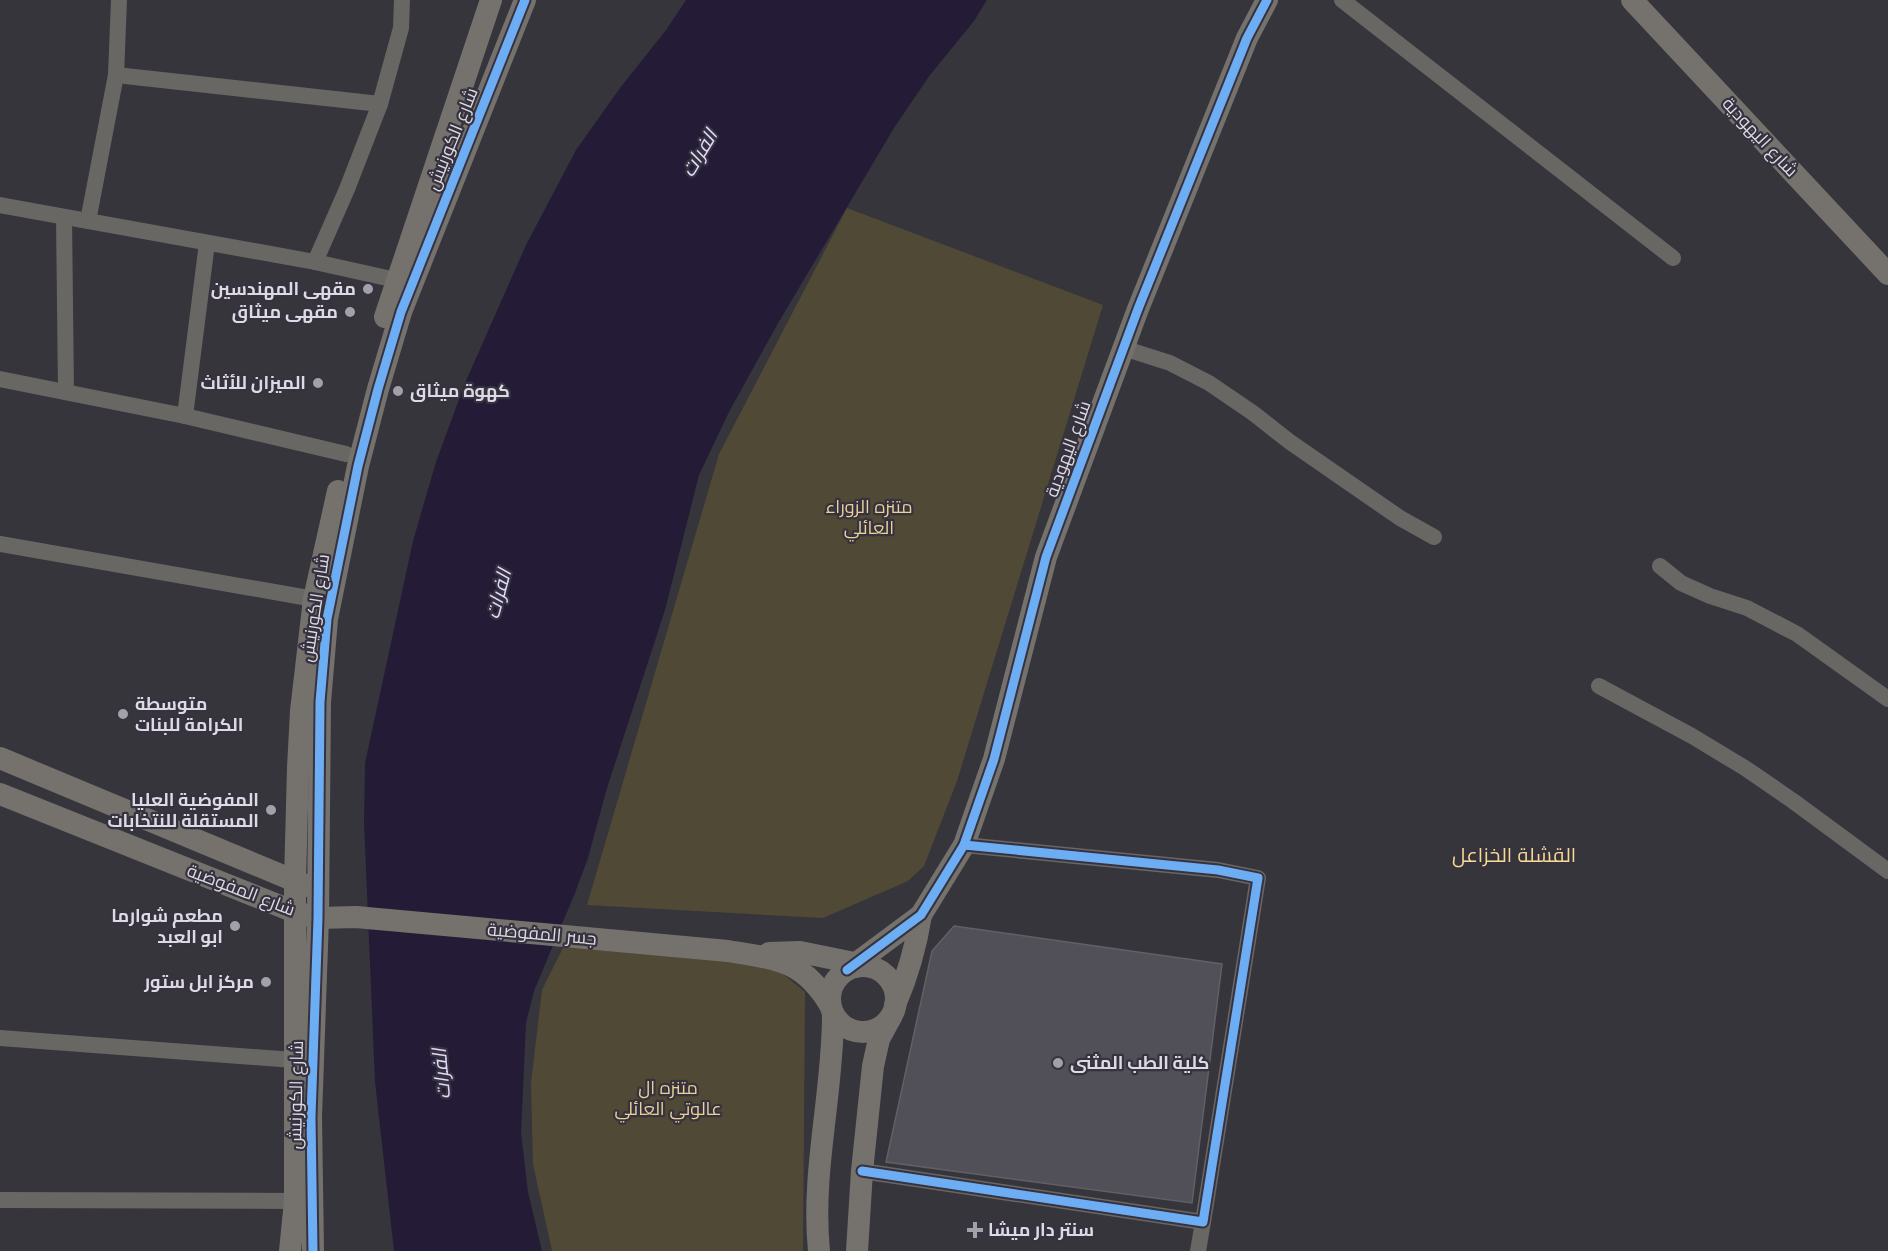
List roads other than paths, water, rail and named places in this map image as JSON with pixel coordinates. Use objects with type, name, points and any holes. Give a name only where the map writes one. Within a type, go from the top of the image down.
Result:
[{"type":"street","points":[[88,221],[116,75],[119,0]]},
{"type":"street","points":[[315,262],[347,189],[380,104],[401,28],[402,0]]},
{"type":"street","name":"شارع الكورنيش","points":[[285,1250],[295,1201],[295,825],[301,711],[314,599],[346,454],[396,280],[491,0]]},
{"type":"street","name":"شارع الكورنيش","points":[[312,1247],[311,1117],[318,918],[322,675],[327,620],[361,455],[401,312],[525,0]]},
{"type":"street","name":"شارع اليهودية","points":[[921,915],[964,845],[994,759],[1046,557],[1123,348],[1247,38],[1267,0]]},
{"type":"street","points":[[1342,0],[1673,258]]},
{"type":"street","name":"شارع اليهودية","points":[[1632,0],[1888,274]]},
{"type":"street","points":[[116,75],[380,104]]},
{"type":"street","points":[[445,136],[468,144]]},
{"type":"street","points":[[0,205],[315,262],[396,280]]},
{"type":"street","points":[[64,217],[66,392]]},
{"type":"street","points":[[185,416],[207,243]]},
{"type":"street","points":[[1123,348],[1170,363],[1209,383],[1400,518],[1434,537]]},
{"type":"street","points":[[0,379],[185,416],[346,454]]},
{"type":"street","points":[[0,544],[314,599]]},
{"type":"street","points":[[1660,566],[1681,583],[1710,596],[1747,608],[1797,634],[1888,699]]},
{"type":"street","points":[[1599,686],[1692,736],[1745,768],[1794,801],[1888,871]]},
{"type":"street","name":"شارع المفوضية","points":[[0,758],[295,881],[318,892],[357,917]]},
{"type":"street","name":"شارع المفوضية","points":[[0,794],[295,912],[318,918],[357,917]]},
{"type":"street","points":[[964,845],[1218,870],[1258,878],[1198,1251]]},
{"type":"street","points":[[819,1251],[818,1216],[823,1127],[833,1044],[830,995],[832,985],[838,977],[857,966],[921,915]]},
{"type":"street","points":[[857,1251],[862,1171],[875,1053],[907,977],[916,946],[921,915]]},
{"type":"street","name":"جسر المفوضية","points":[[357,917],[753,955]]},
{"type":"street","points":[[800,952],[878,969],[886,976],[896,996],[893,1012],[883,1026],[873,1031],[850,1030],[840,1024],[816,985],[797,969],[783,961],[753,955],[800,952]]},
{"type":"street","points":[[0,1038],[294,1060]]},
{"type":"street","points":[[862,1171],[1203,1222]]},
{"type":"street","points":[[0,1200],[295,1201]]},
{"type":"street","points":[[285,1250],[312,1247]]},
{"type":"water","name":"الفرات","points":[[686,0],[987,0],[974,21],[930,75],[894,128],[777,325],[729,412],[699,475],[665,610],[607,788],[588,858],[534,991],[526,1023],[521,1133],[528,1192],[542,1251],[394,1251],[375,1082],[364,823],[365,763],[413,541],[436,462],[465,383],[526,245],[576,150]]},
{"type":"place","name":"مقهى المهندسين","points":[[368,289]]},
{"type":"place","name":"مقهى ميثاق","points":[[350,312]]},
{"type":"place","name":"الميزان للأثاث","points":[[318,383]]},
{"type":"place","name":"كهوة ميثاق","points":[[398,391]]},
{"type":"place","name":"متوسطة الكرامة للبنات","points":[[123,714]]},
{"type":"place","name":"المفوضية العليا المستقلة للنتخابات","points":[[271,810]]},
{"type":"place","name":"مطعم شوارما ابو العبد","points":[[235,926]]},
{"type":"place","name":"مركز ابل ستور","points":[[266,982]]},
{"type":"place","name":"كلية الطب المثنى","points":[[1058,1063]]},
{"type":"place","name":"سنتر دار ميشا","points":[[975,1230]]},
{"type":"district","name":"القشلة الخزاعل","points":[[1514,855]]},
{"type":"park label","name":"متنزه الزوراء العائلي","points":[[869,517]]},
{"type":"park label","name":"متنزه ال عالوتي العائلي","points":[[668,1098]]}]
